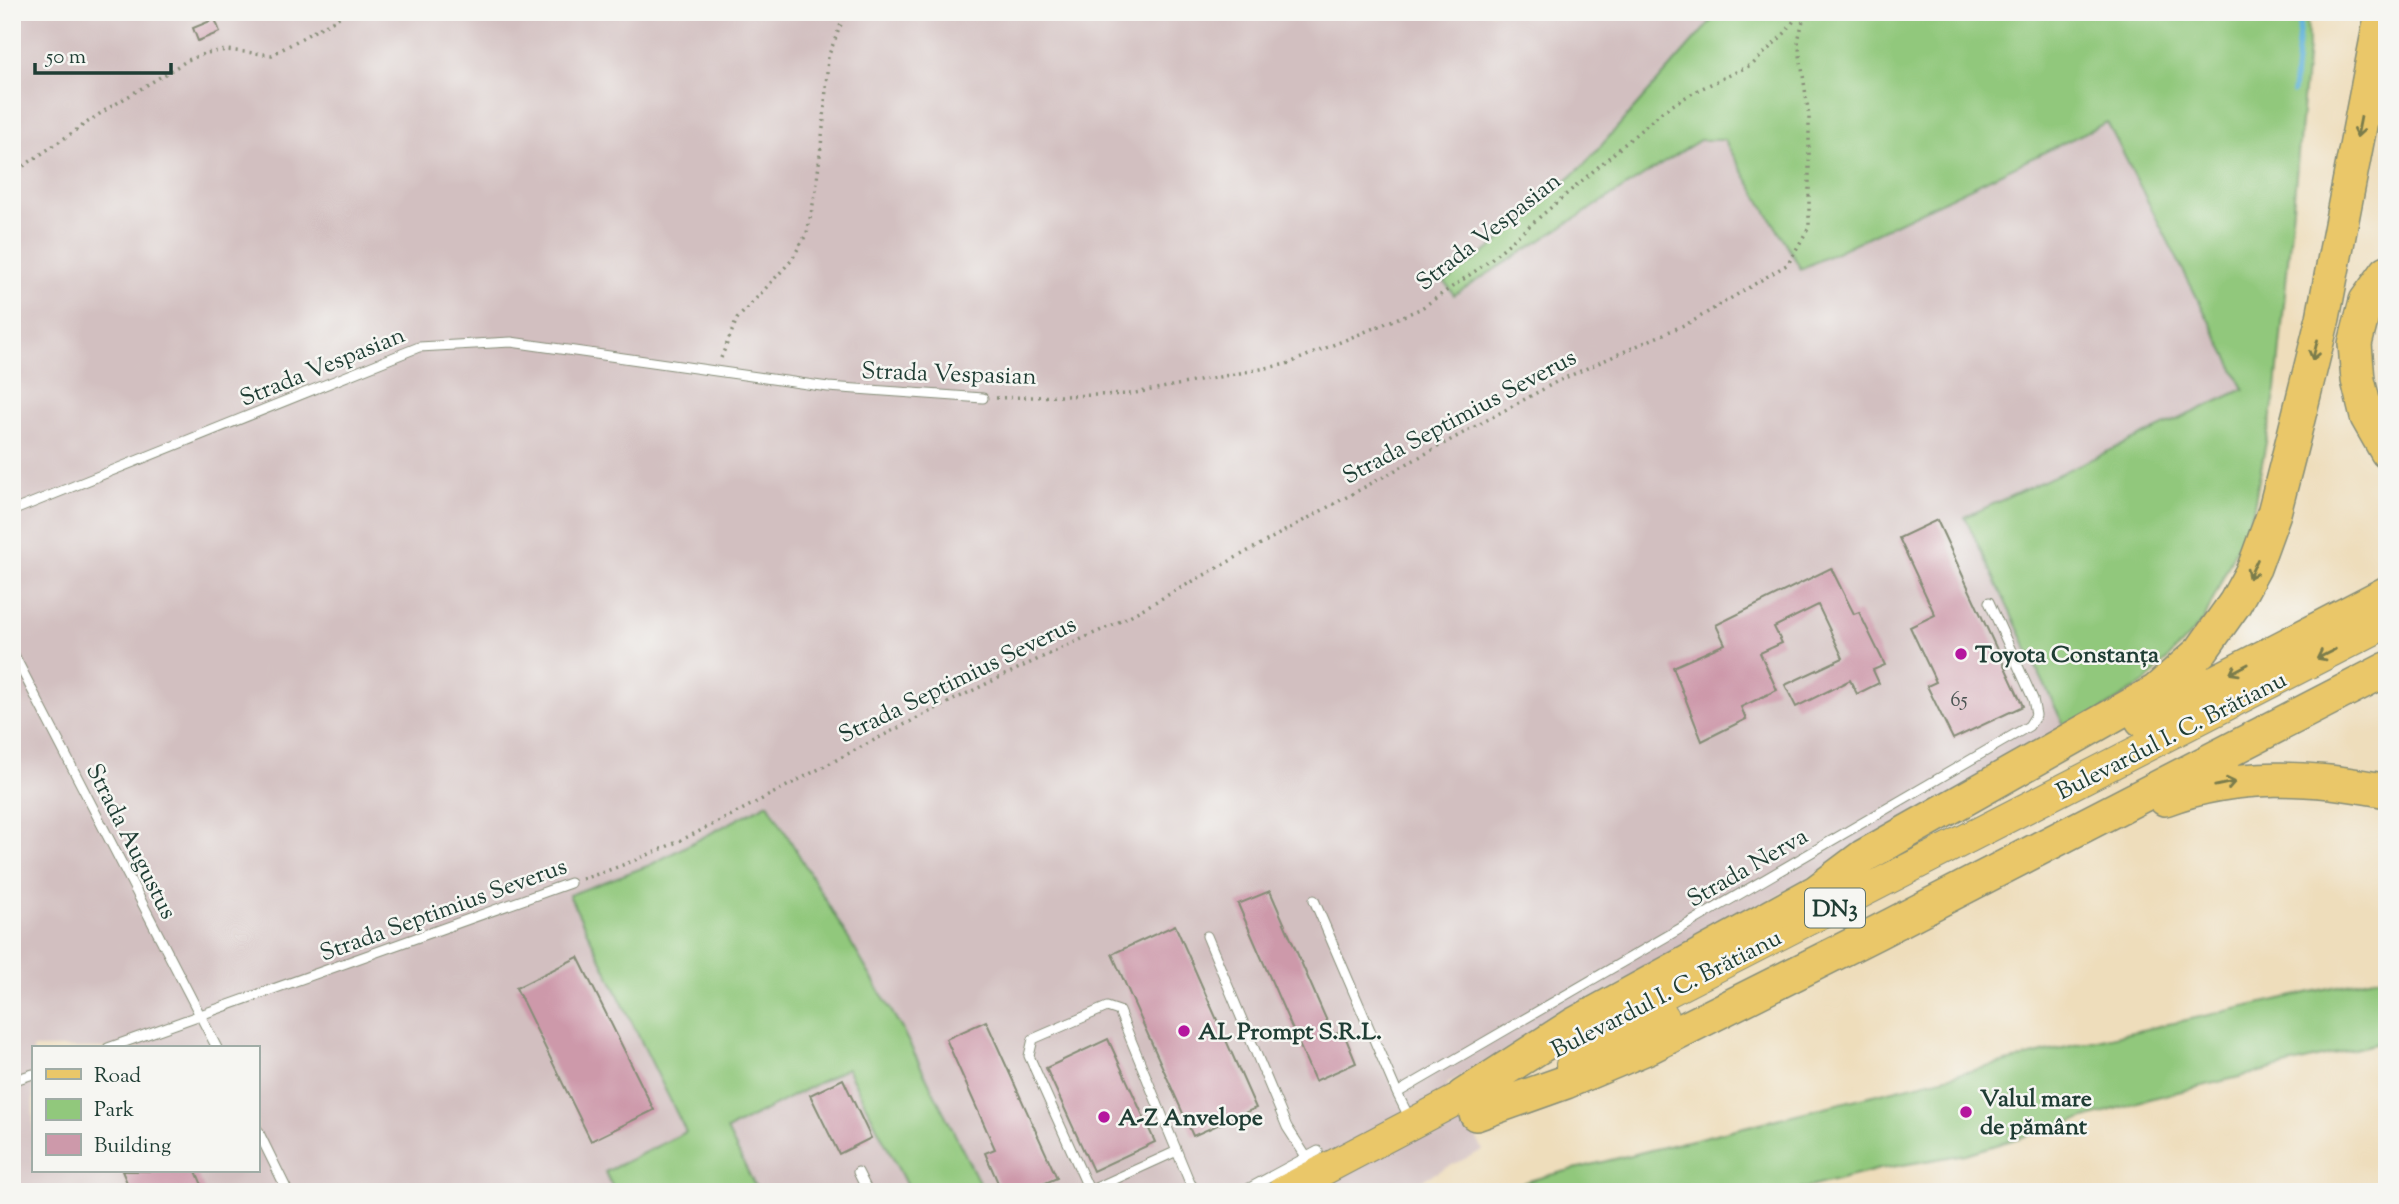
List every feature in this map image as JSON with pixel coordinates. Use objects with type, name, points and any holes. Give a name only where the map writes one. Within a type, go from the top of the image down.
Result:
[{"type":"highway","points":[[1816,892],[1864,856],[2156,691],[2201,651],[2235,603],[2258,557],[2274,513],[2294,435],[2323,318],[2382,12]]},
{"type":"highway","points":[[2387,272],[2367,301],[2354,344],[2358,380],[2367,417],[2387,452]]},
{"type":"highway","points":[[1470,1105],[1575,1024],[1816,892],[2387,593]]},
{"type":"highway","points":[[1470,1105],[1566,1082],[1651,1046],[2387,669]]},
{"type":"highway","points":[[2046,846],[2175,795],[2235,781],[2290,777],[2345,782],[2387,791]]},
{"type":"main road","name":"Bulevardul I. C. Brătianu","points":[[1282,1192],[1318,1168],[1412,1124],[1470,1105],[2387,623]]},
{"type":"main road","name":"Bulevardul I. C. Brătianu","points":[[1318,1168],[1470,1105],[2387,646]]},
{"type":"lane","name":"Strada Vespasian","points":[[12,511],[419,347],[511,342],[828,387],[983,398]]},
{"type":"lane","name":"Strada Nerva","points":[[1397,1093],[2029,726],[2036,715],[2033,699],[1989,602]]},
{"type":"lane","name":"Strada Augustus","points":[[12,651],[216,1046]]},
{"type":"lane","name":"Strada Septimius Severus","points":[[114,1046],[569,883]]},
{"type":"lane","points":[[1314,900],[1412,1124]]},
{"type":"lane","points":[[1207,936],[1287,1127],[1318,1168],[1242,1192]]},
{"type":"lane","points":[[1177,1151],[1090,1191],[1029,1056],[1033,1039],[1107,1007],[1119,1011],[1177,1151],[1190,1183],[1197,1192]]},
{"type":"lane","points":[[12,1081],[32,1074]]},
{"type":"lane","points":[[259,1133],[288,1192]]},
{"type":"lane","points":[[858,1172],[868,1192]]},
{"type":"path","points":[[12,174],[104,111],[188,60],[206,53],[227,50],[272,55],[348,12]]},
{"type":"path","points":[[717,372],[737,319],[791,261],[807,233],[816,190],[828,57],[843,19],[852,12]]},
{"type":"path","name":"Strada Septimius Severus","points":[[569,883],[621,867],[675,844],[897,728],[1053,651],[1115,624],[1558,381],[1693,321],[1788,264],[1809,227],[1810,116],[1798,41],[1802,12]]},
{"type":"path","name":"Strada Vespasian","points":[[983,398],[1129,394],[1287,364],[1420,309],[1483,265],[1663,111],[1696,91],[1753,64],[1802,12]]},
{"type":"shaded area","points":[[12,12],[2307,12],[2308,47],[2276,390],[2253,511],[2072,729],[1447,1084],[1483,1150],[1397,1192],[12,1192]]},
{"type":"green space","points":[[1719,12],[2307,12],[2308,47],[2276,390],[2253,511],[2204,620],[2146,682],[2067,732],[1965,517],[2244,389],[2107,122],[1801,269],[1724,140],[1700,140],[1454,295],[1445,282],[1495,245],[1585,164]]},
{"type":"green space","points":[[768,803],[902,1029],[984,1192],[910,1192],[847,1068],[727,1130],[758,1192],[615,1192],[605,1172],[686,1132],[569,895],[650,865]]},
{"type":"green space","points":[[2387,975],[2387,1041],[2145,1100],[1966,1154],[1880,1169],[1790,1192],[1491,1192],[2075,1045]]},
{"type":"building","points":[[215,19],[220,32],[198,41],[193,28]]},
{"type":"building","name":"Toyota Constanța","points":[[1937,520],[2023,706],[1953,739],[1927,686],[1936,682],[1910,627],[1935,615],[1899,538]]},
{"type":"building","points":[[1831,568],[1854,614],[1859,612],[1885,665],[1873,670],[1879,683],[1857,694],[1850,680],[1796,707],[1785,685],[1843,658],[1818,605],[1774,627],[1782,643],[1760,653],[1777,690],[1741,707],[1746,719],[1702,741],[1673,667],[1725,644],[1716,625]]},
{"type":"building","points":[[1270,891],[1333,1035],[1343,1031],[1356,1063],[1315,1081],[1238,904]]},
{"type":"building","name":"AL Prompt S.R.L.","points":[[1175,925],[1256,1108],[1193,1136],[1112,954]]},
{"type":"building","points":[[578,957],[654,1110],[591,1141],[516,988]]},
{"type":"building","points":[[986,1021],[1057,1178],[1025,1192],[1002,1192],[985,1153],[995,1149],[946,1039]]},
{"type":"building","points":[[1108,1039],[1155,1142],[1093,1171],[1046,1068]]},
{"type":"building","points":[[843,1079],[871,1138],[839,1154],[810,1095]]},
{"type":"building","points":[[122,1172],[196,1172],[205,1192],[131,1192]]},
{"type":"waterway","points":[[2293,92],[2301,12]]},
{"type":"place","name":"Toyota Constanța","points":[[1961,654]]},
{"type":"place","name":"AL Prompt S.R.L.","points":[[1184,1031]]},
{"type":"place","name":"Valul mare de pământ","points":[[1966,1112]]},
{"type":"place","name":"A-Z Anvelope","points":[[1104,1117]]}]
